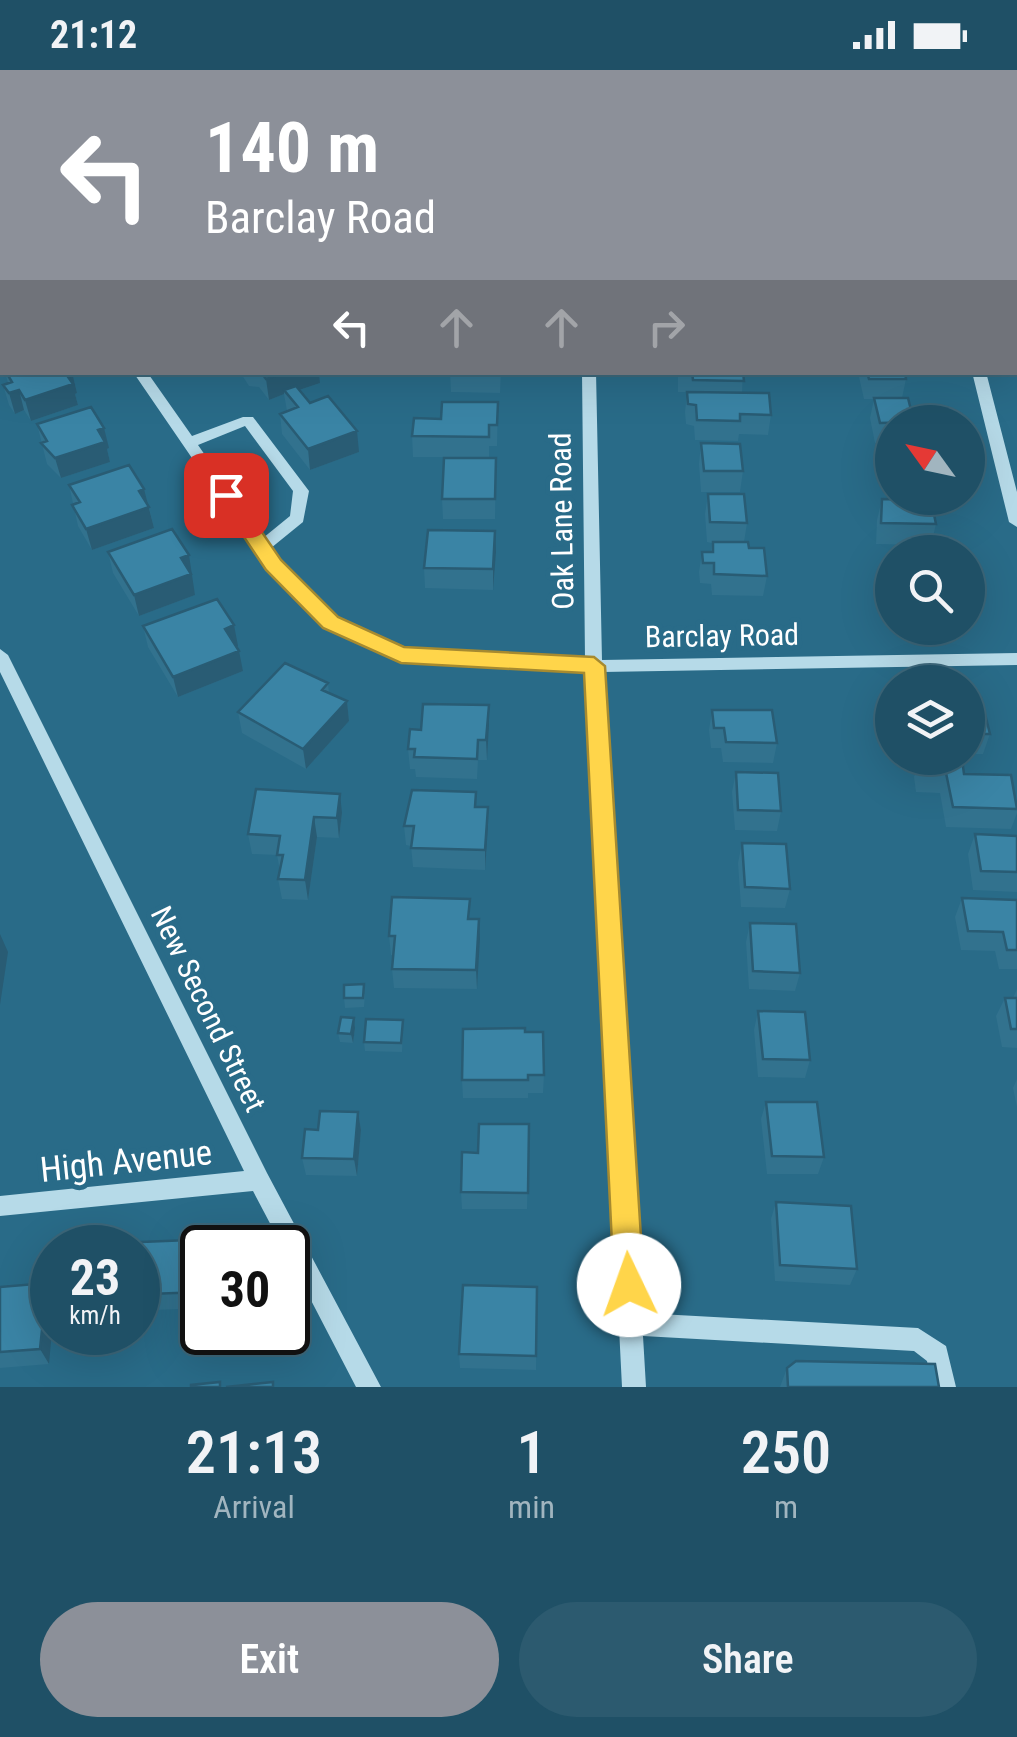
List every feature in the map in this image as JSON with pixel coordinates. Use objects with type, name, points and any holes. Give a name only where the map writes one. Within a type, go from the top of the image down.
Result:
[{"type":"street","name":"Barclay Road","points":[[142,375],[262,548],[331,623],[401,655],[594,666],[1017,659]]},
{"type":"street","name":"Oak Lane Road","points":[[590,375],[594,666],[634,1387]]},
{"type":"street","points":[[980,375],[1017,522]]},
{"type":"street","points":[[189,442],[248,420],[302,491],[298,518],[262,548]]},
{"type":"street","name":"New Second Street","points":[[0,655],[258,1180],[368,1387]]},
{"type":"street","name":"High Avenue","points":[[0,1206],[258,1180]]},
{"type":"street","points":[[631,1324],[918,1340],[938,1354],[944,1387]]},
{"type":"building","points":[[8,375],[67,375],[73,384],[25,400],[19,390],[9,393],[3,385],[12,382]]},
{"type":"building","points":[[692,375],[743,375],[744,381],[693,380]]},
{"type":"building","points":[[868,375],[905,375],[906,379],[869,379]]},
{"type":"building","points":[[296,386],[310,403],[328,396],[357,431],[308,449],[280,414],[298,407],[284,390]]},
{"type":"building","points":[[687,392],[769,393],[771,415],[740,414],[740,421],[697,420],[696,405],[688,404]]},
{"type":"building","points":[[874,398],[908,398],[910,405],[876,405]]},
{"type":"building","points":[[442,402],[498,402],[497,425],[489,425],[489,437],[412,436],[414,418],[441,419]]},
{"type":"building","points":[[91,407],[104,428],[98,430],[105,442],[55,458],[41,443],[47,441],[37,424]]},
{"type":"building","points":[[701,443],[740,444],[743,471],[704,471]]},
{"type":"building","points":[[444,458],[496,458],[495,499],[442,499]]},
{"type":"building","points":[[129,465],[144,489],[139,491],[149,507],[86,529],[72,505],[80,502],[69,485]]},
{"type":"building","points":[[708,494],[744,494],[747,523],[710,522]]},
{"type":"building","points":[[881,515],[934,515],[936,524],[881,523]]},
{"type":"building","points":[[172,529],[189,555],[181,558],[191,574],[134,595],[108,552]]},
{"type":"building","points":[[428,530],[495,531],[493,569],[424,568]]},
{"type":"building","points":[[713,542],[748,542],[749,548],[764,548],[767,576],[714,574],[714,563],[703,563],[702,552],[713,552]]},
{"type":"building","points":[[217,599],[234,625],[225,629],[239,651],[173,677],[143,626]]},
{"type":"building","points":[[285,663],[328,683],[322,690],[347,701],[303,749],[238,712]]},
{"type":"building","points":[[423,704],[489,705],[486,740],[478,740],[477,759],[414,757],[415,749],[408,749],[410,729],[421,730]]},
{"type":"building","points":[[712,710],[772,710],[777,743],[726,742],[724,728],[714,728]]},
{"type":"building","points":[[736,772],[778,773],[781,811],[738,810]]},
{"type":"building","points":[[946,775],[1011,775],[1017,809],[953,807]]},
{"type":"building","points":[[256,789],[340,794],[337,818],[314,817],[305,880],[278,879],[283,855],[277,855],[280,836],[248,834]]},
{"type":"building","points":[[412,790],[476,792],[475,807],[488,807],[485,850],[411,848],[414,826],[404,826]]},
{"type":"building","points":[[975,834],[1017,836],[1017,872],[981,871]]},
{"type":"building","points":[[742,843],[786,844],[790,889],[745,887]]},
{"type":"building","points":[[392,897],[470,899],[468,919],[479,919],[476,970],[392,969]]},
{"type":"building","points":[[962,898],[1017,900],[1017,950],[1007,950],[1003,932],[968,931]]},
{"type":"building","points":[[750,923],[796,924],[800,973],[753,971]]},
{"type":"building","points":[[364,984],[363,998],[344,998],[344,985]]},
{"type":"building","points":[[1005,998],[1017,998],[1017,1029],[1011,1029]]},
{"type":"building","points":[[758,1011],[805,1012],[810,1060],[763,1059]]},
{"type":"building","points":[[341,1017],[354,1018],[351,1034],[338,1033]]},
{"type":"building","points":[[366,1019],[403,1020],[401,1043],[364,1042]]},
{"type":"building","points":[[525,1028],[525,1032],[543,1032],[544,1075],[528,1075],[528,1080],[462,1080],[463,1029]]},
{"type":"building","points":[[766,1102],[817,1102],[824,1157],[772,1156]]},
{"type":"building","points":[[320,1111],[358,1112],[354,1159],[302,1158],[305,1129],[318,1130]]},
{"type":"building","points":[[479,1124],[529,1124],[528,1193],[461,1192],[462,1152],[478,1153]]},
{"type":"building","points":[[776,1202],[851,1206],[857,1269],[780,1265]]},
{"type":"building","points":[[180,1240],[180,1293],[160,1294],[160,1241]]},
{"type":"building","points":[[30,1284],[30,1350],[0,1352],[0,1287]]},
{"type":"building","points":[[463,1285],[537,1287],[536,1356],[459,1354]]},
{"type":"building","points":[[796,1361],[935,1364],[939,1387],[788,1387],[787,1368]]},
{"type":"building","points":[[220,1382],[220,1387],[191,1387],[191,1385]]},
{"type":"building","points":[[273,1382],[273,1387],[226,1387]]},
{"type":"route","points":[[226,495],[274,565],[331,623],[401,655],[594,666],[629,1285]]}]
